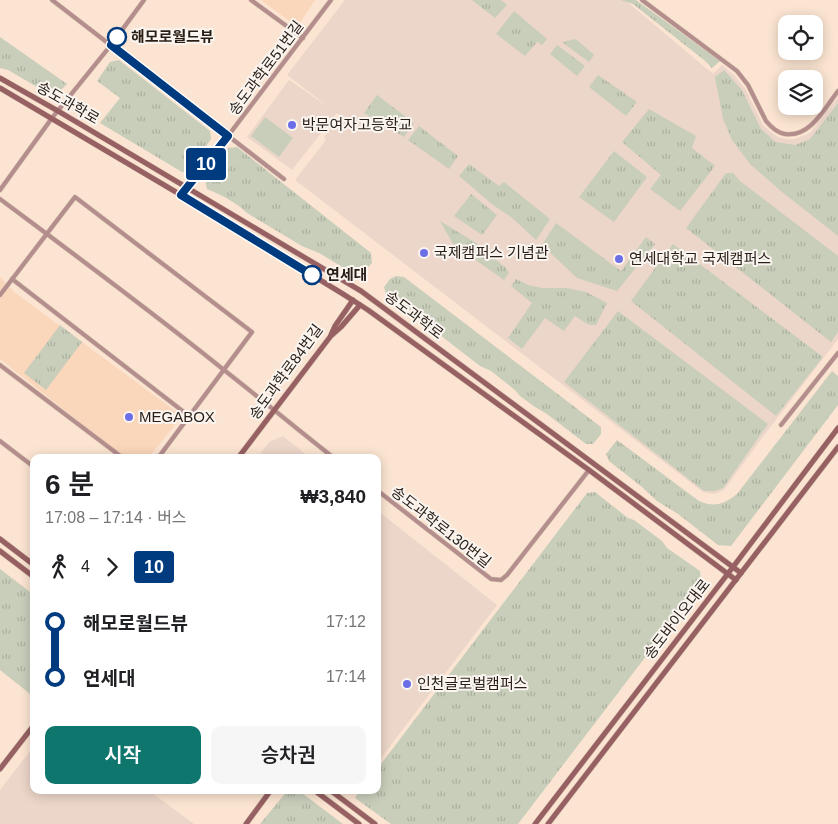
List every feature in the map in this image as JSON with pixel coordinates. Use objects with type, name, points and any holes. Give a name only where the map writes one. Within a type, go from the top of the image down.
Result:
[{"type":"main road","name":"송도과학로","points":[[0,78],[361,291],[741,573]]},
{"type":"main road","name":"송도과학로","points":[[0,88],[353,300],[589,470],[736,580]]},
{"type":"main road","name":"송도과학로84번길","points":[[241,454],[330,337],[335,326],[353,300]]},
{"type":"main road","points":[[330,337],[360,305]]},
{"type":"main road","name":"송도바이오대로","points":[[535,824],[838,428]]},
{"type":"main road","name":"송도바이오대로","points":[[548,824],[838,447]]},
{"type":"main road","points":[[0,539],[30,562]]},
{"type":"main road","points":[[0,551],[30,574]]},
{"type":"main road","points":[[0,769],[30,730]]},
{"type":"main road","points":[[246,824],[269,794]]},
{"type":"main road","points":[[319,794],[360,824]]},
{"type":"main road","points":[[335,794],[375,824]]},
{"type":"street","points":[[52,0],[284,179]]},
{"type":"street","points":[[0,190],[52,118],[111,45],[144,0]]},
{"type":"street","points":[[251,0],[303,38]]},
{"type":"street","name":"송도과학로51번길","points":[[181,195],[331,0]]},
{"type":"street","points":[[642,0],[736,71],[748,85],[766,121],[780,133],[792,135],[804,131],[813,123],[838,91]]},
{"type":"street","points":[[0,295],[75,197],[252,332],[161,454]]},
{"type":"street","points":[[0,199],[224,369],[329,454]]},
{"type":"street","points":[[12,279],[189,416]]},
{"type":"street","points":[[781,425],[837,355]]},
{"type":"street","points":[[0,365],[117,454]]},
{"type":"street","points":[[0,441],[30,464]]},
{"type":"street","name":"송도과학로130번길","points":[[381,493],[490,579],[501,580],[507,575],[589,470]]},
{"type":"shaded area","points":[[261,0],[315,0],[301,21],[292,23]]},
{"type":"shaded area","name":"연세대학교 국제캠퍼스","points":[[345,0],[625,0],[713,74],[722,65],[734,75],[746,90],[763,125],[778,137],[795,139],[810,133],[838,97],[838,339],[724,490],[714,494],[703,492],[295,180],[326,140],[324,137],[341,116],[337,113],[292,170],[247,137],[289,80],[330,108],[287,75]]},
{"type":"shaded area","points":[[0,277],[14,292],[182,416],[151,454],[120,454],[0,359]]},
{"type":"shaded area","points":[[283,436],[305,454],[260,454],[269,442]]},
{"type":"shaded area","name":"인천글로벌캠퍼스","points":[[381,513],[497,605],[381,758]]},
{"type":"shaded area","points":[[30,751],[30,794],[153,794],[194,824],[0,824],[0,790]]},
{"type":"green space","points":[[472,0],[501,0],[507,5],[495,18]]},
{"type":"green space","points":[[621,0],[636,0],[720,61],[712,68],[633,4]]},
{"type":"green space","points":[[514,11],[547,39],[542,45],[537,42],[525,56],[496,34]]},
{"type":"green space","points":[[0,37],[67,84],[59,92],[49,94],[8,70],[0,68]]},
{"type":"green space","points":[[576,39],[594,55],[589,62],[562,42]]},
{"type":"green space","points":[[557,45],[585,66],[577,76],[550,54]]},
{"type":"green space","points":[[119,60],[210,131],[211,139],[189,171],[182,172],[100,123],[120,98],[97,81],[110,62]]},
{"type":"green space","points":[[724,70],[742,90],[761,129],[776,142],[795,145],[810,139],[838,103],[838,236],[750,164],[732,140],[723,119],[715,77]]},
{"type":"green space","points":[[598,75],[637,102],[626,116],[589,87]]},
{"type":"green space","points":[[377,95],[414,123],[404,137],[364,113]]},
{"type":"green space","points":[[649,109],[696,136],[692,148],[715,166],[680,211],[650,189],[661,175],[622,142]]},
{"type":"green space","points":[[265,117],[293,138],[279,157],[251,136]]},
{"type":"green space","points":[[419,126],[458,156],[449,169],[408,140]]},
{"type":"green space","points":[[237,147],[371,253],[372,263],[363,273],[354,274],[319,253],[302,246],[247,213],[223,196],[207,189],[205,179],[228,148]]},
{"type":"green space","points":[[614,151],[647,177],[614,222],[579,197]]},
{"type":"green space","points":[[469,164],[499,186],[504,182],[550,219],[536,240],[511,217],[493,205],[459,176]]},
{"type":"green space","points":[[726,173],[733,173],[740,181],[838,256],[838,332],[831,342],[686,228]]},
{"type":"green space","points":[[471,194],[497,215],[482,235],[454,216]]},
{"type":"green space","points":[[440,221],[476,243],[506,268],[509,273],[504,280],[453,244]]},
{"type":"green space","points":[[556,223],[621,271],[646,237],[655,244],[617,291],[577,278],[542,245]]},
{"type":"green space","points":[[673,244],[823,357],[776,416],[631,301]]},
{"type":"green space","points":[[396,276],[404,277],[601,427],[601,434],[593,444],[586,444],[520,396],[491,371],[480,366],[422,321],[416,314],[386,294],[384,287],[390,279]]},
{"type":"green space","points":[[516,279],[528,285],[542,288],[567,288],[586,292],[607,303],[596,325],[589,325],[575,316],[564,331],[545,318],[522,349],[508,338],[532,303],[511,286]]},
{"type":"green space","points":[[618,311],[768,424],[723,488],[715,491],[704,491],[564,382]]},
{"type":"green space","points":[[60,325],[82,342],[46,390],[24,373]]},
{"type":"green space","points":[[832,371],[838,376],[838,405],[731,546],[718,545],[678,514],[657,501],[609,461],[606,454],[617,440],[699,501],[719,504],[737,494]]},
{"type":"green space","points":[[595,492],[700,571],[701,584],[518,824],[391,824],[355,798],[358,794],[381,794],[381,764],[587,493]]},
{"type":"green space","points":[[0,569],[30,592],[30,694],[0,670]]},
{"type":"green space","points":[[285,794],[303,794],[343,824],[260,824]]},
{"type":"bus line","name":"10","points":[[117,37],[111,45],[228,136],[181,195],[312,275]]},
{"type":"place","name":"해모로월드뷰","points":[[117,37]]},
{"type":"place","name":"박문여자고등학교","points":[[292,125]]},
{"type":"place","name":"국제캠퍼스 기념관","points":[[424,253]]},
{"type":"place","name":"연세대학교 국제캠퍼스","points":[[619,259]]},
{"type":"place","name":"연세대","points":[[312,275]]},
{"type":"place","name":"MEGABOX","points":[[129,417]]},
{"type":"place","name":"인천글로벌캠퍼스","points":[[407,684]]}]
